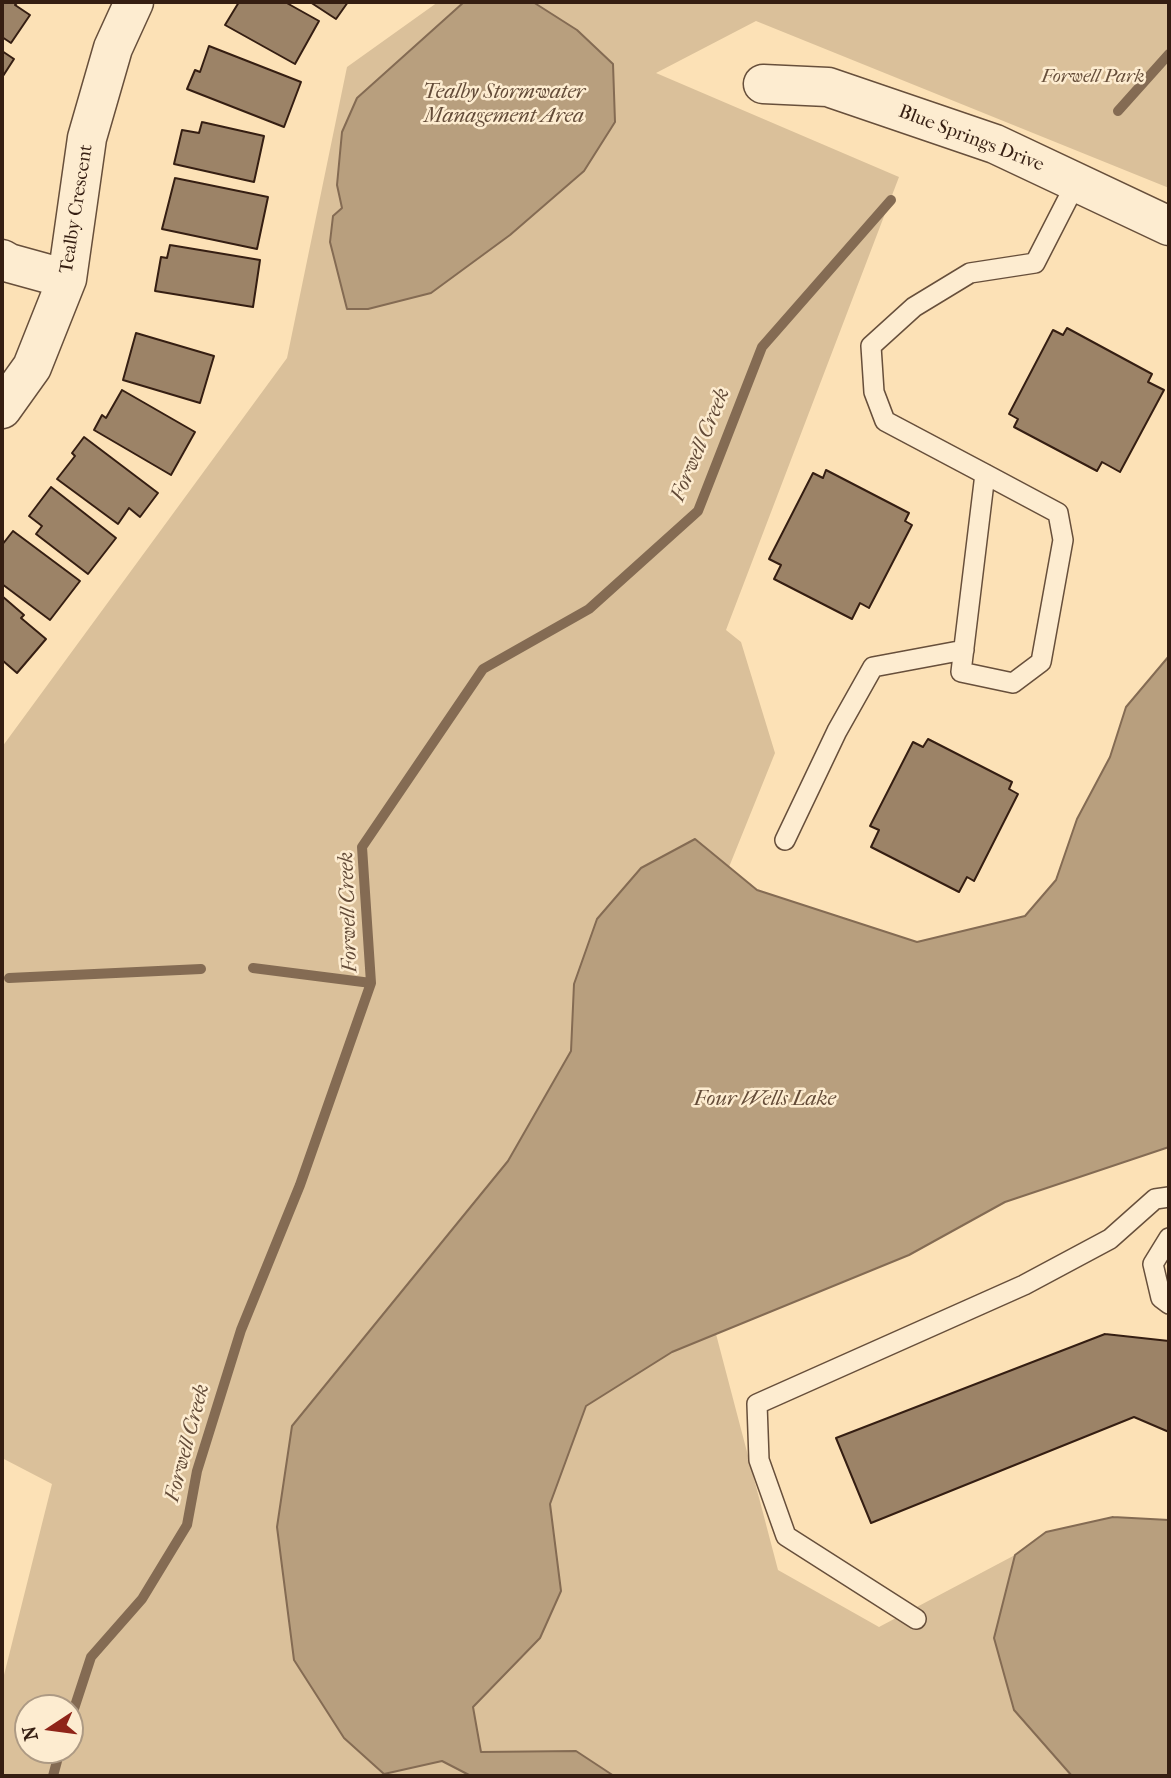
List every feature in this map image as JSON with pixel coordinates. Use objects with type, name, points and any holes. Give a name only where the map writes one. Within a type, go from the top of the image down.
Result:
[{"type":"street","name":"Tealby Crescent","points":[[2,409],[32,367],[67,279],[87,138],[113,48],[134,2]]},
{"type":"street","name":"Blue Springs Drive","points":[[763,84],[828,87],[995,144],[1169,226]]},
{"type":"street","points":[[2,259],[67,279]]},
{"type":"lane","points":[[985,474],[961,672],[1013,682],[1041,662],[1063,540],[1058,513],[985,474],[884,421],[873,392],[871,346],[914,307],[970,273],[1035,263],[1077,181]]},
{"type":"lane","points":[[785,839],[837,731],[873,667],[964,650]]},
{"type":"lane","points":[[916,1619],[786,1536],[759,1460],[757,1404],[1024,1285],[1110,1239],[1155,1199],[1169,1197]]},
{"type":"lane","points":[[1169,1238],[1153,1264],[1161,1298],[1169,1304]]},
{"type":"green space","name":"Forwell Park","points":[[438,2],[464,2],[413,49],[337,185],[342,208],[330,242],[347,308],[431,293],[510,235],[584,171],[577,30],[533,2],[1169,2],[1169,188],[756,21],[656,73],[899,177],[726,630],[741,642],[775,753],[729,867],[694,839],[574,984],[571,1051],[508,1161],[292,1426],[384,1774],[442,1761],[471,1776],[2,1776],[2,1683],[52,1484],[2,1458],[2,747],[287,358],[347,67]]},
{"type":"green space","points":[[716,1334],[778,1570],[879,1627],[1015,1555],[994,1638],[1014,1710],[1072,1776],[614,1776],[576,1751],[481,1752],[473,1706],[540,1638],[560,1591],[550,1504],[586,1406],[672,1352]]},
{"type":"water","name":"Tealby Stormwater Management Area","points":[[464,2],[533,2],[577,30],[613,64],[615,122],[584,171],[510,235],[431,293],[368,309],[347,309],[330,242],[333,216],[342,208],[337,185],[342,132],[357,98]]},
{"type":"water","name":"Four Wells Lake","points":[[1169,656],[1169,1147],[1005,1202],[909,1255],[672,1352],[586,1406],[550,1504],[561,1591],[540,1638],[473,1707],[481,1752],[576,1751],[614,1776],[471,1776],[442,1761],[384,1774],[344,1738],[294,1660],[277,1527],[292,1426],[508,1161],[571,1051],[574,984],[597,919],[641,868],[695,839],[757,890],[917,942],[1025,916],[1056,880],[1077,819],[1110,757],[1126,707]]},
{"type":"water","points":[[1113,1517],[1169,1520],[1169,1776],[1072,1776],[1014,1710],[994,1638],[1015,1555],[1046,1532]]},
{"type":"building","points":[[2,2],[18,2],[15,5],[30,15],[11,43],[2,37]]},
{"type":"building","points":[[239,2],[285,2],[319,21],[295,64],[225,25]]},
{"type":"building","points":[[310,2],[348,2],[336,19]]},
{"type":"building","points":[[209,46],[301,82],[284,127],[187,89],[195,70],[200,72]]},
{"type":"building","points":[[2,51],[14,59],[3,76],[2,75]]},
{"type":"building","points":[[202,122],[264,136],[254,182],[174,164],[182,130],[199,133]]},
{"type":"building","points":[[175,178],[268,197],[257,249],[162,229]]},
{"type":"building","points":[[170,245],[260,260],[253,307],[155,291],[161,257],[167,258]]},
{"type":"building","points":[[1067,328],[1152,374],[1148,382],[1164,390],[1120,472],[1102,462],[1097,471],[1014,427],[1018,419],[1009,414],[1053,330],[1063,335]]},
{"type":"building","points":[[136,333],[214,356],[200,403],[123,380]]},
{"type":"building","points":[[122,390],[195,432],[171,475],[94,430],[102,415],[106,418]]},
{"type":"building","points":[[84,437],[158,493],[140,517],[129,508],[118,524],[57,479],[75,456],[72,453]]},
{"type":"building","points":[[826,470],[909,513],[905,521],[912,525],[869,608],[860,603],[852,619],[774,579],[781,565],[769,559],[813,473],[823,478]]},
{"type":"building","points":[[51,487],[116,538],[88,574],[36,534],[42,526],[29,516]]},
{"type":"building","points":[[13,531],[80,581],[50,620],[2,584],[2,545]]},
{"type":"building","points":[[2,596],[24,615],[21,618],[46,639],[17,673],[2,660]]},
{"type":"building","points":[[928,739],[1012,782],[1009,789],[1018,794],[974,881],[967,877],[959,892],[871,847],[879,830],[870,826],[913,742],[923,747]]},
{"type":"building","points":[[1105,1334],[1169,1341],[1169,1432],[1134,1417],[871,1523],[836,1438]]},
{"type":"waterway","name":"Forwell Creek","points":[[1118,111],[1169,54]]},
{"type":"waterway","name":"Forwell Creek","points":[[79,1694],[91,1657],[142,1599],[187,1525],[197,1471],[241,1330],[300,1185],[371,983],[362,847],[483,669],[589,609],[698,511],[762,347],[891,200]]},
{"type":"waterway","points":[[253,968],[371,983]]},
{"type":"waterway","points":[[9,978],[201,969]]},
{"type":"waterway","name":"Forwell Creek","points":[[53,1776],[56,1764]]}]
